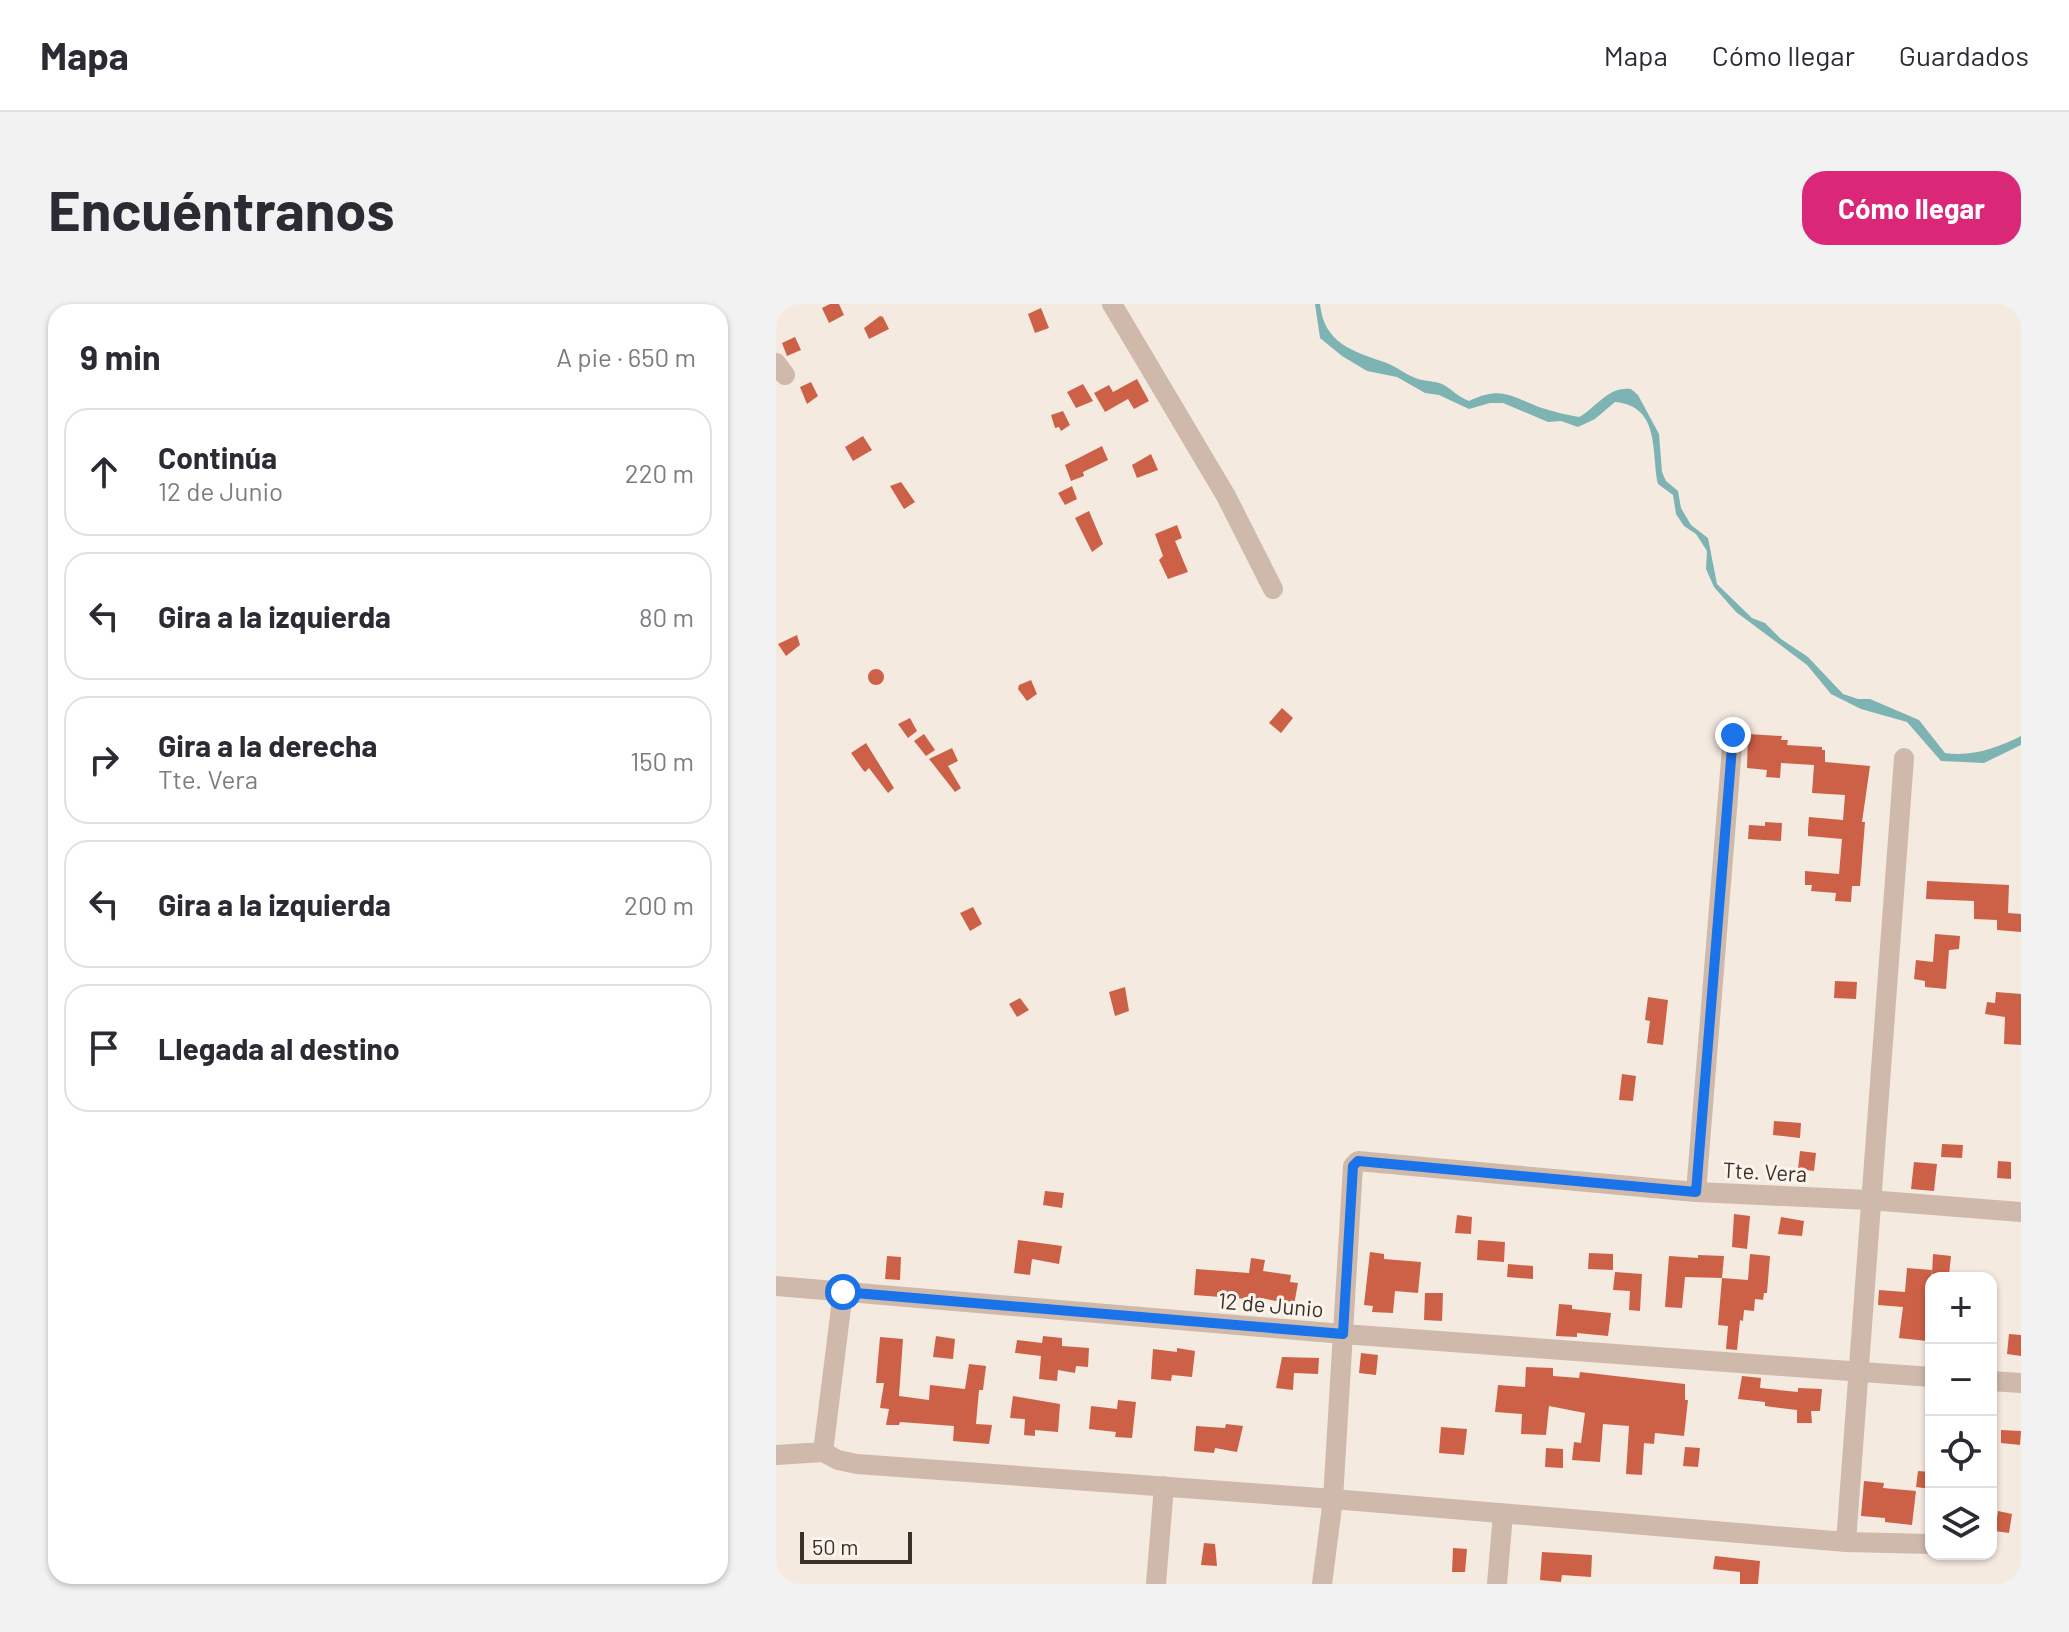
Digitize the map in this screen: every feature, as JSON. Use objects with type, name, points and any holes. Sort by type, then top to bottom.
[{"type":"street","points":[[1112,304],[1226,496],[1273,589]]},
{"type":"street","points":[[1696,1192],[1733,735]]},
{"type":"street","points":[[1846,1542],[1904,758]]},
{"type":"street","name":"Tte. Vera","points":[[1343,1334],[1353,1166],[1358,1161],[1696,1192],[1869,1200],[2021,1212]]},
{"type":"street","name":"12 de Junio","points":[[776,1286],[1343,1334],[1925,1377]]},
{"type":"street","points":[[823,1452],[843,1292]]},
{"type":"street","points":[[1322,1584],[1333,1499],[1343,1334]]},
{"type":"street","points":[[1997,1381],[2021,1383]]},
{"type":"street","points":[[776,1455],[823,1452],[838,1460],[857,1464],[1333,1499],[1846,1542],[1925,1544]]},
{"type":"street","points":[[1156,1584],[1164,1486]]},
{"type":"street","points":[[1497,1584],[1503,1514]]},
{"type":"water","points":[[1315,304],[1320,304],[1327,328],[1342,344],[1421,380],[1442,384],[1469,401],[1490,394],[1507,394],[1579,417],[1609,394],[1631,389],[1638,395],[1659,434],[1662,472],[1666,481],[1678,491],[1681,508],[1691,525],[1708,538],[1717,584],[1752,618],[1765,623],[1781,639],[1808,657],[1843,694],[1870,699],[1919,720],[1945,753],[1965,754],[1984,750],[2021,736],[2021,745],[1984,763],[1941,761],[1907,722],[1861,709],[1831,694],[1807,665],[1736,612],[1714,587],[1706,569],[1707,551],[1696,534],[1684,526],[1676,514],[1673,495],[1658,484],[1651,433],[1640,412],[1630,405],[1615,402],[1595,419],[1578,427],[1561,421],[1548,422],[1503,403],[1469,409],[1439,395],[1425,393],[1397,377],[1367,371],[1342,356],[1320,338]]},
{"type":"building","points":[[839,304],[844,315],[829,323],[822,308]]},
{"type":"building","points":[[1041,308],[1049,328],[1035,333],[1028,314]]},
{"type":"building","points":[[880,316],[889,329],[869,339],[864,328]]},
{"type":"building","points":[[795,337],[801,350],[787,356],[782,343]]},
{"type":"building","points":[[1137,379],[1149,401],[1134,409],[1128,399],[1105,412],[1094,393],[1109,385],[1113,392]]},
{"type":"building","points":[[811,382],[818,396],[807,404],[800,387]]},
{"type":"building","points":[[1083,384],[1093,401],[1076,408],[1067,392]]},
{"type":"building","points":[[1063,411],[1070,425],[1061,431],[1059,427],[1055,428],[1051,415]]},
{"type":"building","points":[[863,436],[872,450],[853,461],[845,447]]},
{"type":"building","points":[[1102,446],[1108,460],[1071,481],[1065,465]]},
{"type":"building","points":[[1151,454],[1158,470],[1137,478],[1132,465]]},
{"type":"building","points":[[901,482],[915,502],[904,509],[890,486]]},
{"type":"building","points":[[1072,486],[1077,499],[1065,505],[1058,493]]},
{"type":"building","points":[[1089,511],[1103,544],[1092,552],[1075,518]]},
{"type":"building","points":[[1177,525],[1182,538],[1175,541],[1188,572],[1168,579],[1159,560],[1163,556],[1155,534]]},
{"type":"building","points":[[797,635],[800,645],[786,656],[778,644]]},
{"type":"building","points":[[873,669],[879,669],[884,677],[882,683],[873,685],[868,680],[868,674]]},
{"type":"building","points":[[1031,680],[1037,694],[1027,701],[1018,689],[1019,685]]},
{"type":"building","points":[[1282,708],[1293,718],[1281,733],[1269,723]]},
{"type":"building","points":[[910,718],[917,731],[908,738],[898,724]]},
{"type":"building","points":[[924,734],[935,750],[926,756],[914,741]]},
{"type":"building","points":[[1748,734],[1782,736],[1781,740],[1788,740],[1787,745],[1822,747],[1825,762],[1870,766],[1862,822],[1865,822],[1860,886],[1852,886],[1851,902],[1835,901],[1836,893],[1811,891],[1812,885],[1805,885],[1805,871],[1839,874],[1842,839],[1808,836],[1808,829],[1809,817],[1843,820],[1845,795],[1812,793],[1814,765],[1781,763],[1780,778],[1766,777],[1767,770],[1747,768]]},
{"type":"building","points":[[866,743],[894,788],[888,793],[869,768],[865,772],[851,753]]},
{"type":"building","points":[[952,748],[958,761],[948,766],[961,788],[955,792],[929,759]]},
{"type":"building","points":[[1765,822],[1782,823],[1781,841],[1748,839],[1749,825],[1765,826]]},
{"type":"building","points":[[1927,881],[2009,885],[2008,913],[2021,914],[2021,932],[1997,930],[1997,920],[1974,919],[1974,901],[1926,899]]},
{"type":"building","points":[[973,907],[982,924],[970,931],[960,913]]},
{"type":"building","points":[[1935,934],[1960,936],[1959,949],[1949,950],[1946,989],[1925,987],[1925,981],[1914,979],[1916,960],[1933,962]]},
{"type":"building","points":[[1835,981],[1857,982],[1856,999],[1834,998]]},
{"type":"building","points":[[1125,987],[1129,1011],[1115,1016],[1109,992]]},
{"type":"building","points":[[1996,992],[2021,994],[2021,1045],[2004,1044],[2005,1017],[1985,1014],[1987,1002],[1995,1003]]},
{"type":"building","points":[[1648,997],[1668,1000],[1663,1045],[1647,1043],[1650,1021],[1645,1020]]},
{"type":"building","points":[[1020,998],[1029,1010],[1017,1017],[1009,1004]]},
{"type":"building","points":[[1622,1074],[1636,1076],[1633,1101],[1619,1100]]},
{"type":"building","points":[[1774,1121],[1801,1123],[1800,1138],[1773,1135]]},
{"type":"building","points":[[1942,1144],[1963,1145],[1962,1158],[1941,1157]]},
{"type":"building","points":[[1800,1151],[1816,1153],[1814,1171],[1798,1169]]},
{"type":"building","points":[[1998,1161],[2011,1162],[2011,1179],[1997,1178]]},
{"type":"building","points":[[1914,1162],[1937,1164],[1934,1191],[1911,1189]]},
{"type":"building","points":[[1045,1191],[1064,1193],[1062,1208],[1043,1205]]},
{"type":"building","points":[[1734,1214],[1750,1216],[1747,1249],[1732,1247]]},
{"type":"building","points":[[1457,1215],[1472,1217],[1471,1234],[1455,1233]]},
{"type":"building","points":[[1781,1217],[1804,1221],[1802,1236],[1778,1234]]},
{"type":"building","points":[[1018,1240],[1062,1246],[1059,1264],[1032,1259],[1030,1275],[1014,1273]]},
{"type":"building","points":[[1478,1240],[1505,1242],[1504,1262],[1477,1260]]},
{"type":"building","points":[[1370,1252],[1384,1254],[1384,1259],[1421,1262],[1418,1293],[1395,1291],[1393,1313],[1372,1312],[1373,1306],[1364,1305]]},
{"type":"building","points":[[1589,1253],[1613,1254],[1613,1270],[1588,1269]]},
{"type":"building","points":[[1750,1254],[1770,1256],[1767,1293],[1764,1293],[1763,1300],[1755,1299],[1754,1311],[1744,1310],[1737,1350],[1726,1349],[1728,1326],[1718,1325],[1722,1278],[1748,1280]]},
{"type":"building","points":[[1933,1254],[1951,1256],[1949,1272],[1932,1272]]},
{"type":"building","points":[[1698,1255],[1724,1256],[1722,1278],[1685,1277],[1682,1308],[1665,1307],[1669,1256],[1698,1258]]},
{"type":"building","points":[[887,1256],[901,1257],[900,1280],[885,1279]]},
{"type":"building","points":[[1251,1258],[1265,1260],[1263,1271],[1291,1275],[1290,1282],[1298,1283],[1294,1305],[1262,1298],[1261,1304],[1247,1302],[1248,1299],[1194,1295],[1196,1269],[1249,1273]]},
{"type":"building","points":[[1508,1264],[1533,1266],[1533,1279],[1507,1277]]},
{"type":"building","points":[[1907,1268],[1932,1270],[1925,1272],[1925,1341],[1899,1338],[1903,1307],[1878,1305],[1879,1290],[1905,1292]]},
{"type":"building","points":[[1615,1272],[1642,1274],[1640,1311],[1629,1310],[1630,1291],[1613,1290]]},
{"type":"building","points":[[1425,1293],[1443,1293],[1442,1321],[1424,1320]]},
{"type":"building","points":[[1559,1304],[1572,1305],[1572,1309],[1611,1313],[1608,1336],[1577,1333],[1577,1337],[1556,1336]]},
{"type":"building","points":[[2009,1334],[2021,1335],[2021,1356],[2007,1354]]},
{"type":"building","points":[[936,1336],[955,1339],[953,1359],[933,1357]]},
{"type":"building","points":[[1043,1336],[1062,1338],[1062,1346],[1089,1348],[1088,1367],[1076,1366],[1075,1373],[1058,1370],[1057,1381],[1039,1379],[1041,1356],[1015,1353],[1017,1340],[1042,1343]]},
{"type":"building","points":[[880,1337],[903,1339],[899,1396],[929,1400],[930,1385],[965,1389],[969,1364],[986,1366],[983,1390],[979,1390],[976,1424],[992,1425],[989,1444],[953,1441],[954,1426],[900,1422],[899,1425],[886,1425],[889,1409],[880,1408],[884,1383],[876,1383]]},
{"type":"building","points":[[1177,1348],[1195,1351],[1192,1377],[1172,1375],[1171,1381],[1151,1379],[1153,1349],[1177,1352]]},
{"type":"building","points":[[1361,1353],[1378,1355],[1376,1375],[1359,1373]]},
{"type":"building","points":[[1282,1357],[1319,1358],[1318,1374],[1294,1373],[1293,1390],[1276,1388]]},
{"type":"building","points":[[1526,1367],[1553,1368],[1553,1376],[1579,1378],[1580,1372],[1685,1384],[1685,1400],[1688,1400],[1684,1436],[1655,1433],[1654,1444],[1644,1443],[1642,1475],[1626,1474],[1629,1426],[1603,1424],[1600,1462],[1572,1460],[1574,1442],[1581,1443],[1585,1413],[1549,1406],[1546,1435],[1521,1434],[1522,1414],[1495,1412],[1498,1385],[1525,1387]]},
{"type":"building","points":[[1742,1376],[1761,1378],[1760,1388],[1798,1392],[1798,1388],[1822,1389],[1820,1411],[1811,1411],[1812,1423],[1797,1423],[1797,1410],[1738,1399]]},
{"type":"building","points":[[1013,1396],[1060,1404],[1058,1432],[1035,1430],[1035,1436],[1024,1435],[1025,1419],[1010,1418]]},
{"type":"building","points":[[1118,1400],[1136,1402],[1132,1438],[1115,1437],[1116,1432],[1089,1429],[1091,1406],[1117,1409]]},
{"type":"building","points":[[1226,1424],[1243,1426],[1237,1452],[1215,1448],[1214,1453],[1194,1451],[1196,1426],[1225,1428]]},
{"type":"building","points":[[1441,1427],[1467,1429],[1464,1455],[1439,1453]]},
{"type":"building","points":[[2001,1430],[2021,1431],[2020,1445],[2001,1443]]},
{"type":"building","points":[[1685,1447],[1700,1448],[1698,1467],[1683,1466]]},
{"type":"building","points":[[1546,1448],[1563,1449],[1563,1468],[1545,1467]]},
{"type":"building","points":[[1918,1471],[1925,1472],[1925,1488],[1916,1487]]},
{"type":"building","points":[[1864,1481],[1884,1483],[1883,1488],[1916,1491],[1912,1525],[1861,1516]]},
{"type":"building","points":[[1998,1511],[2012,1514],[2009,1533],[1997,1531]]},
{"type":"building","points":[[1204,1543],[1215,1544],[1217,1566],[1201,1565]]},
{"type":"building","points":[[1453,1548],[1467,1549],[1465,1572],[1452,1572]]},
{"type":"building","points":[[1542,1552],[1592,1555],[1591,1577],[1562,1575],[1561,1582],[1540,1580]]},
{"type":"building","points":[[1715,1556],[1760,1561],[1758,1584],[1740,1584],[1740,1572],[1713,1569]]},
{"type":"route","points":[[843,1292],[1343,1334],[1353,1166],[1358,1161],[1696,1192],[1733,735]]}]
